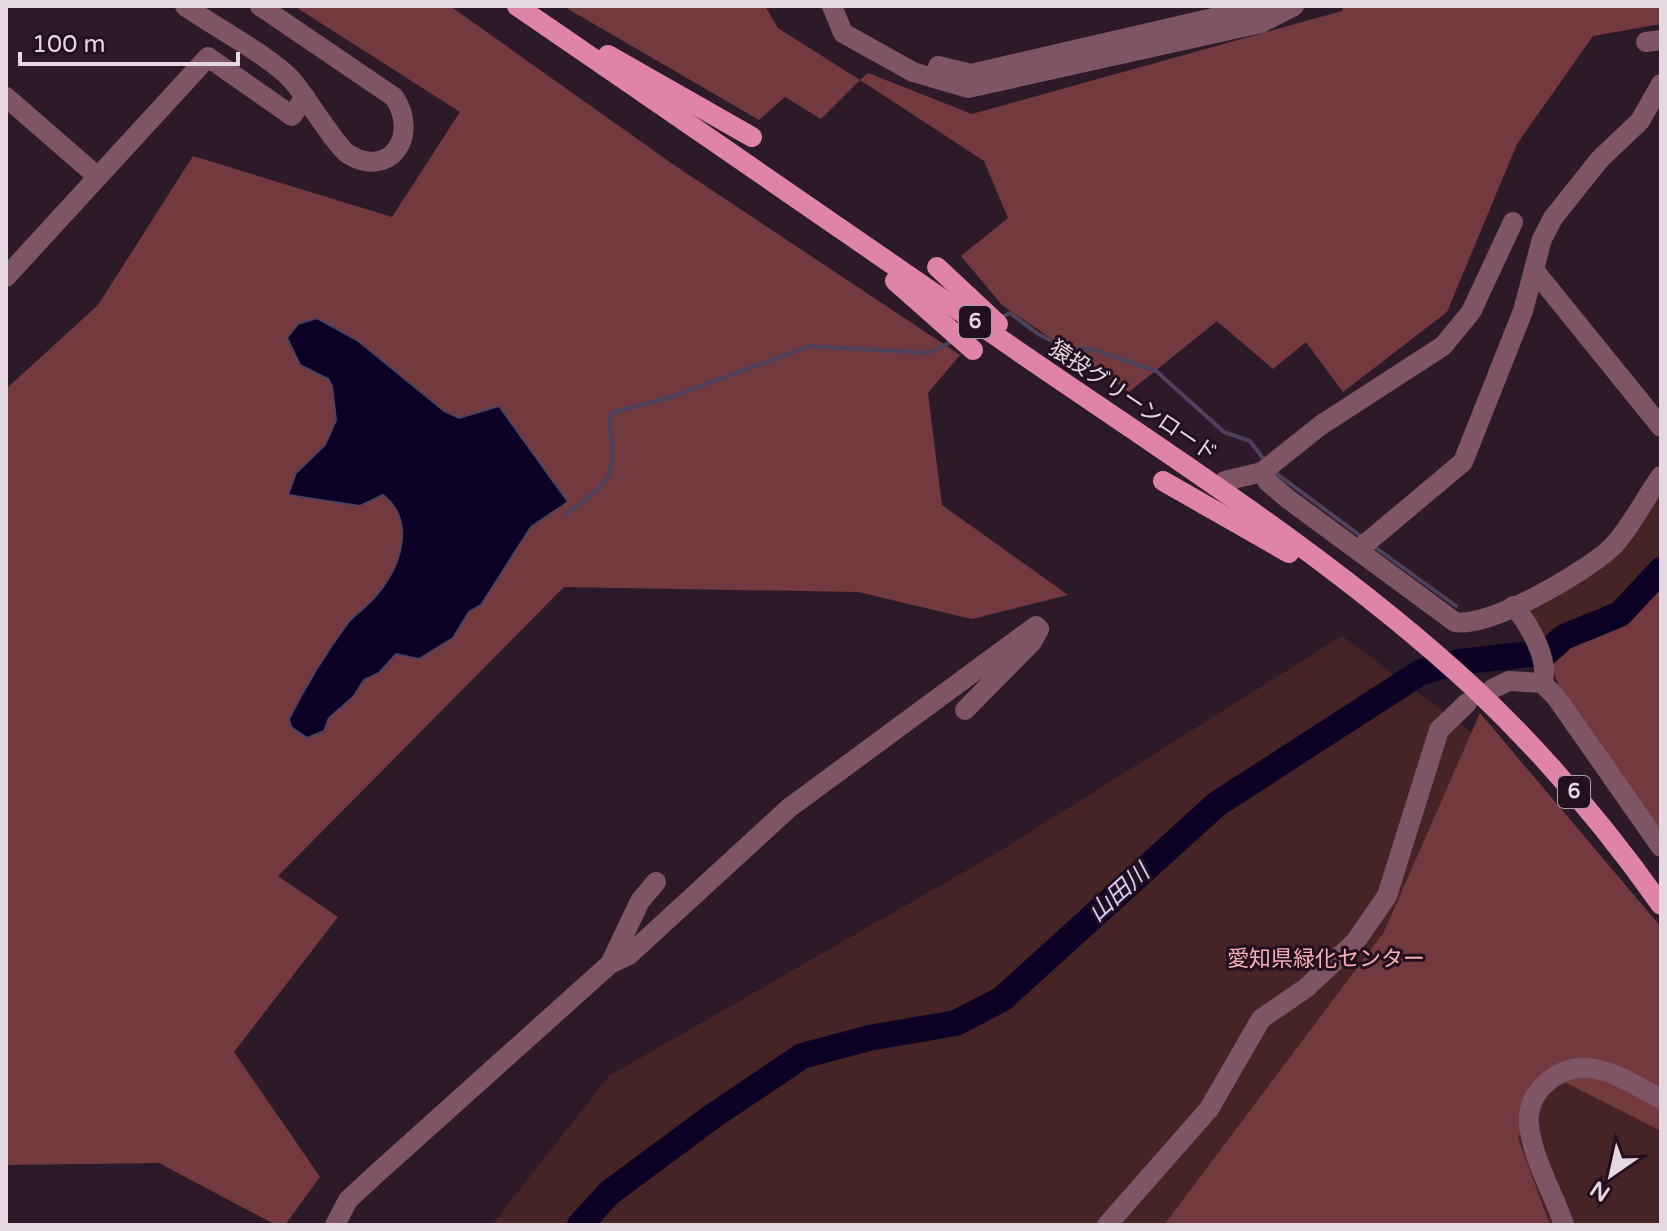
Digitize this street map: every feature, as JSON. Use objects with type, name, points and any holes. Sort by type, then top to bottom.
[{"type":"main road","name":"猿投グリーンロード","points":[[519,7],[1182,463],[1375,604],[1478,694],[1584,803],[1661,905]]},
{"type":"main road","points":[[519,7],[752,137]]},
{"type":"main road","points":[[664,106],[691,132],[876,266],[973,350]]},
{"type":"main road","points":[[937,267],[1007,332],[1182,463]]},
{"type":"main road","points":[[1163,481],[1375,604]]},
{"type":"street","points":[[185,6],[289,78],[346,153],[366,161],[386,158],[401,146],[406,128],[403,111],[394,97],[260,6]]},
{"type":"street","points":[[832,6],[843,33],[913,72],[968,88],[1261,23],[1294,6]]},
{"type":"street","points":[[846,6],[853,25],[879,42],[926,63],[971,74],[1265,6]]},
{"type":"street","points":[[6,277],[208,57],[292,116],[305,97]]},
{"type":"street","points":[[1358,550],[1463,462],[1523,311],[1542,239],[1566,198],[1640,121],[1661,84]]},
{"type":"street","points":[[6,97],[98,177]]},
{"type":"street","points":[[1225,481],[1262,472],[1321,425],[1443,346],[1471,312],[1513,222]]},
{"type":"street","points":[[1534,270],[1661,427]]},
{"type":"street","points":[[1262,472],[1288,499],[1455,622],[1479,622],[1577,572],[1612,547],[1661,476]]},
{"type":"street","points":[[1513,606],[1530,630],[1543,674],[1556,697],[1661,847]]},
{"type":"street","points":[[335,1225],[348,1200],[375,1175],[610,964],[629,955],[789,808],[1036,626],[1039,629],[1032,642],[965,710]]},
{"type":"street","points":[[1107,1225],[1209,1109],[1261,1019],[1306,988],[1355,942],[1387,896],[1439,730],[1478,694],[1509,681],[1543,674]]},
{"type":"street","points":[[610,964],[640,901],[656,882]]},
{"type":"street","points":[[1564,1225],[1532,1142],[1528,1121],[1531,1102],[1542,1087],[1561,1072],[1579,1065],[1602,1070],[1661,1099]]},
{"type":"green space","points":[[1661,487],[1661,706],[1551,666],[1526,607],[1564,586]]},
{"type":"green space","name":"愛知県緑化センター","points":[[1342,636],[1491,747],[1661,966],[1661,1225],[492,1225],[609,1076],[992,856]]},
{"type":"shaded area","points":[[294,6],[450,6],[674,165],[960,355],[928,393],[942,505],[1068,595],[972,619],[858,592],[564,587],[278,876],[338,917],[234,1052],[320,1177],[285,1225],[276,1225],[159,1163],[6,1165],[6,389],[98,305],[193,156],[392,217],[460,112]]},
{"type":"shaded area","points":[[563,6],[765,6],[778,28],[860,80],[821,119],[785,97],[759,120]]},
{"type":"shaded area","points":[[1344,6],[1661,6],[1661,24],[1593,36],[1517,144],[1447,312],[1343,392],[1306,342],[1273,369],[1217,321],[1129,392],[1002,305],[961,256],[1008,218],[984,161],[860,80],[868,73],[972,114],[1342,11]]},
{"type":"shaded area","points":[[317,318],[357,340],[444,411],[459,418],[499,406],[568,502],[531,527],[481,605],[469,612],[453,638],[419,659],[396,654],[379,673],[364,680],[353,697],[329,718],[324,731],[307,738],[291,727],[289,719],[339,635],[374,598],[391,574],[401,546],[402,533],[394,506],[383,495],[360,506],[288,495],[296,473],[325,445],[336,420],[332,386],[328,379],[300,365],[287,338],[298,324]]},
{"type":"shaded area","points":[[1661,578],[1661,833],[1559,687],[1551,666],[1566,653],[1571,643],[1615,623]]},
{"type":"shaded area","points":[[1480,713],[1661,927],[1661,1131],[1549,1074],[1518,1138],[1550,1225],[1164,1225],[1384,932]]},
{"type":"waterway","points":[[1000,318],[1010,313],[1038,334],[1066,348],[1095,350],[1156,371],[1224,432],[1250,441],[1265,461]]},
{"type":"waterway","points":[[566,514],[595,492],[609,475],[612,454],[610,417],[614,412],[668,398],[810,346],[929,353],[953,341]]},
{"type":"waterway","points":[[1273,471],[1362,537]]},
{"type":"waterway","points":[[1372,545],[1456,606]]},
{"type":"waterway","name":"山田川","points":[[580,1225],[609,1193],[713,1116],[802,1056],[869,1038],[956,1023],[1002,999],[1217,804],[1421,672],[1459,662],[1547,652],[1564,637],[1620,614],[1661,570]]}]
